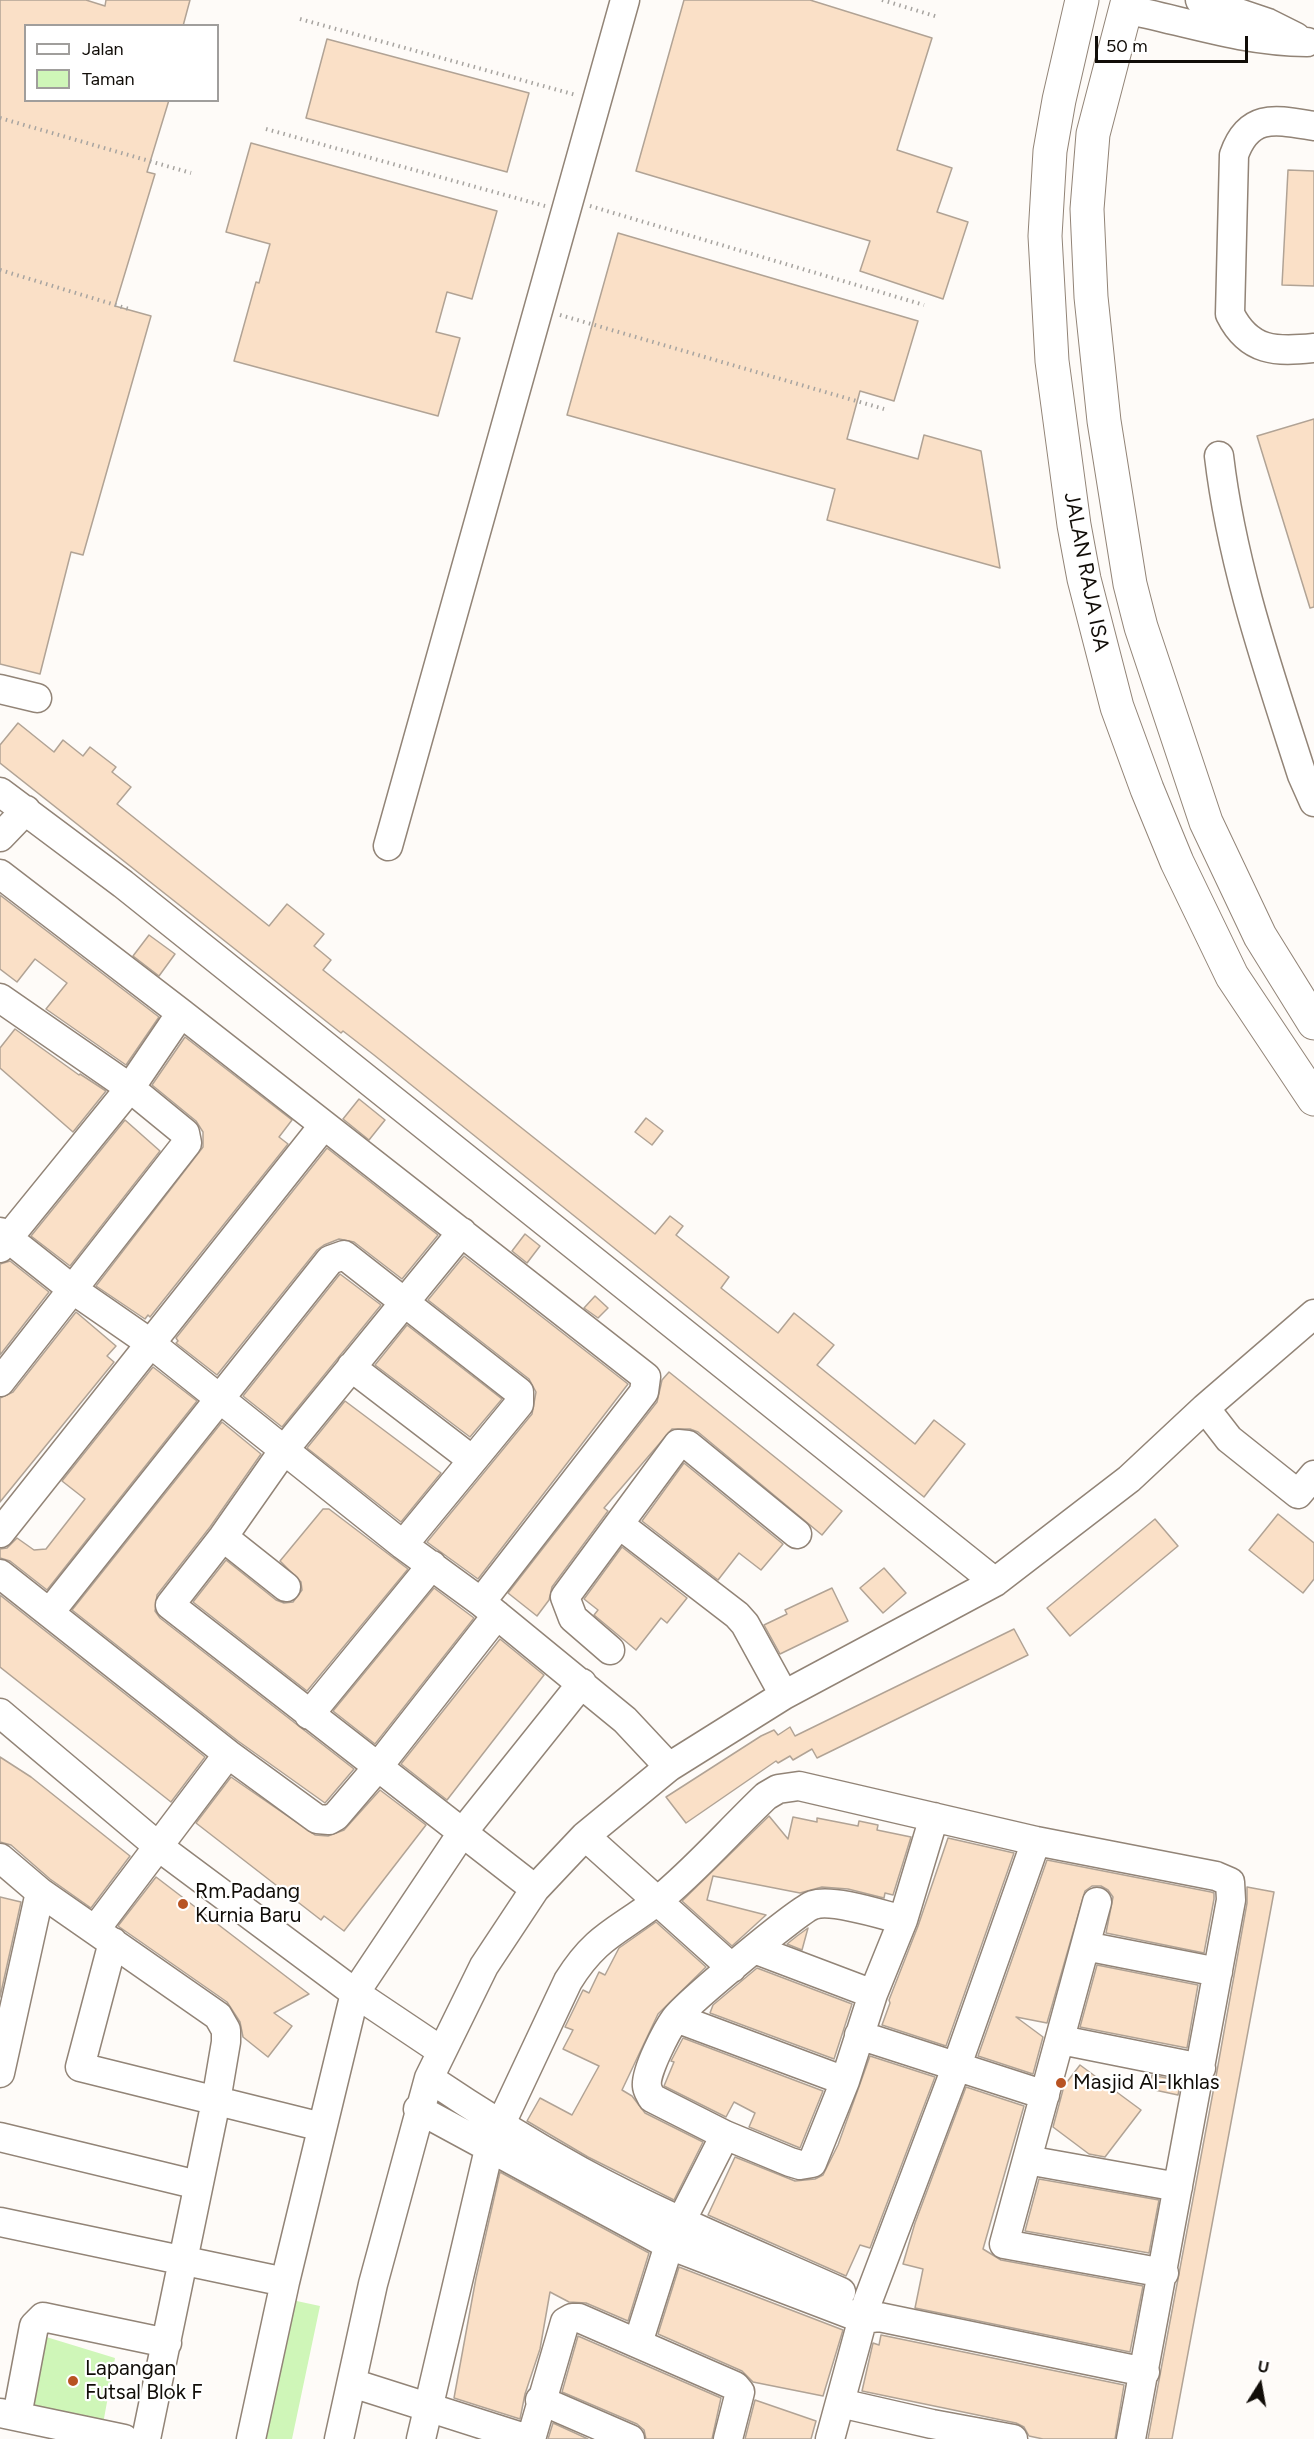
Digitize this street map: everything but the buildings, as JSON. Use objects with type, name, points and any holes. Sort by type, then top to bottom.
[{"type":"main road","points":[[1082,1],[1136,8]]},
{"type":"main road","name":"JALAN RAJA ISA","points":[[1082,1],[1059,100],[1050,151],[1045,236],[1052,361],[1074,525],[1084,579],[1117,707],[1177,862],[1232,976],[1314,1099]]},
{"type":"main road","name":"JALAN RAJA ISA","points":[[1136,8],[1093,134],[1087,208],[1091,297],[1104,421],[1130,584],[1206,822],[1260,936],[1314,1023]]},
{"type":"street","points":[[388,846],[625,0]]},
{"type":"street","points":[[1136,8],[1210,12],[1268,23],[1310,43]]},
{"type":"street","points":[[1314,126],[1279,120],[1260,123],[1246,131],[1239,140],[1234,155],[1230,314],[1239,332],[1268,349],[1285,351],[1314,348]]},
{"type":"street","points":[[1219,456],[1226,512],[1245,595],[1302,775],[1314,802]]},
{"type":"street","points":[[0,689],[38,698]]},
{"type":"street","points":[[0,792],[123,884],[995,1582]]},
{"type":"street","points":[[0,837],[26,810]]},
{"type":"street","points":[[0,874],[642,1372],[646,1383],[644,1392],[377,1768],[336,1816],[324,1820],[316,1819],[228,1754],[0,1574]]},
{"type":"street","points":[[0,998],[129,1088],[185,1133],[187,1143],[0,1382]]},
{"type":"street","points":[[182,1013],[129,1088],[3,1239],[150,1343],[403,1545],[489,1609],[625,1720],[669,1767]]},
{"type":"street","points":[[0,1533],[324,1125]]},
{"type":"street","points":[[462,1232],[284,1450],[223,1537],[170,1605],[535,1889]]},
{"type":"street","points":[[50,1612],[222,1399],[330,1260],[336,1256],[344,1256],[405,1301],[519,1392],[519,1404],[471,1459],[403,1545]]},
{"type":"street","points":[[339,2439],[373,2283],[418,2109],[429,2078],[440,2050],[484,1966],[535,1889],[585,1836],[669,1767],[784,1695],[995,1582],[1129,1479],[1205,1408],[1314,1314]]},
{"type":"street","points":[[351,1367],[471,1459]]},
{"type":"street","points":[[1205,1408],[1229,1439],[1309,1492]]},
{"type":"street","points":[[610,1650],[573,1618],[565,1597],[568,1589],[620,1525],[674,1447],[681,1444],[688,1445],[797,1534]]},
{"type":"street","points":[[620,1525],[746,1624],[784,1695]]},
{"type":"street","points":[[223,1537],[286,1587]]},
{"type":"street","points":[[309,1715],[432,1565]]},
{"type":"street","points":[[251,2439],[285,2282],[355,1993],[462,1833],[582,1683]]},
{"type":"street","points":[[0,1713],[159,1847],[355,1993],[440,2050]]},
{"type":"street","points":[[228,1754],[159,1847],[104,1936],[80,2067],[322,2127]]},
{"type":"street","points":[[421,2439],[494,2136],[568,1981],[582,1959],[602,1938],[657,1901],[766,1796],[778,1789],[799,1786],[1035,1841],[1230,1882],[1231,1900],[1164,2273],[1131,2439]]},
{"type":"street","points":[[903,1920],[834,1905],[813,1905],[754,1949],[676,2018],[648,2074],[646,2087],[652,2098],[725,2135],[790,2162],[800,2165],[812,2163],[845,2081],[873,1994],[903,1920],[934,1817]]},
{"type":"street","points":[[585,1836],[732,1968]]},
{"type":"street","points":[[830,2439],[870,2313],[1035,1841]]},
{"type":"street","points":[[0,1858],[40,1892],[223,2021],[226,2042],[216,2101],[146,2439]]},
{"type":"street","points":[[0,2073],[40,1892]]},
{"type":"street","points":[[1097,1902],[1004,2244],[1164,2273]]},
{"type":"street","points":[[1085,1946],[1218,1972]]},
{"type":"street","points":[[754,1949],[873,1994]]},
{"type":"street","points":[[676,2018],[845,2081]]},
{"type":"street","points":[[859,2035],[1045,2096]]},
{"type":"street","points":[[1061,2040],[1201,2068]]},
{"type":"street","points":[[429,2078],[494,2136]]},
{"type":"street","points":[[418,2109],[494,2136],[581,2172],[676,2234],[870,2313],[1145,2372]]},
{"type":"street","points":[[638,2343],[676,2234],[725,2135]]},
{"type":"street","points":[[0,2138],[198,2185]]},
{"type":"street","points":[[1027,2160],[1178,2187]]},
{"type":"street","points":[[0,2222],[285,2282]]},
{"type":"street","points":[[124,2439],[8,2414],[34,2326],[38,2319],[43,2317],[167,2343]]},
{"type":"street","points":[[352,2383],[529,2439],[565,2322],[572,2318],[579,2319],[735,2386],[740,2392],[740,2401],[728,2439]]},
{"type":"street","points":[[540,2400],[630,2439]]},
{"type":"street","points":[[840,2403],[929,2432],[1013,2439]]},
{"type":"path","points":[[882,0],[938,16]]},
{"type":"path","points":[[300,19],[597,100]]},
{"type":"path","points":[[0,118],[191,173]]},
{"type":"path","points":[[266,129],[568,206],[924,304]]},
{"type":"path","points":[[0,270],[132,310]]},
{"type":"path","points":[[539,309],[884,409]]},
{"type":"green space","points":[[292,2300],[320,2306],[292,2439],[263,2439]]},
{"type":"green space","name":"Lapangan Futsal Blok F","points":[[43,2336],[115,2358],[103,2424],[30,2405]]},
{"type":"place","name":"Rm.Padang Kurnia Baru","points":[[183,1904]]},
{"type":"place","name":"Masjid Al-Ikhlas","points":[[1061,2083]]},
{"type":"place","name":"Lapangan Futsal Blok F","points":[[73,2381]]}]
